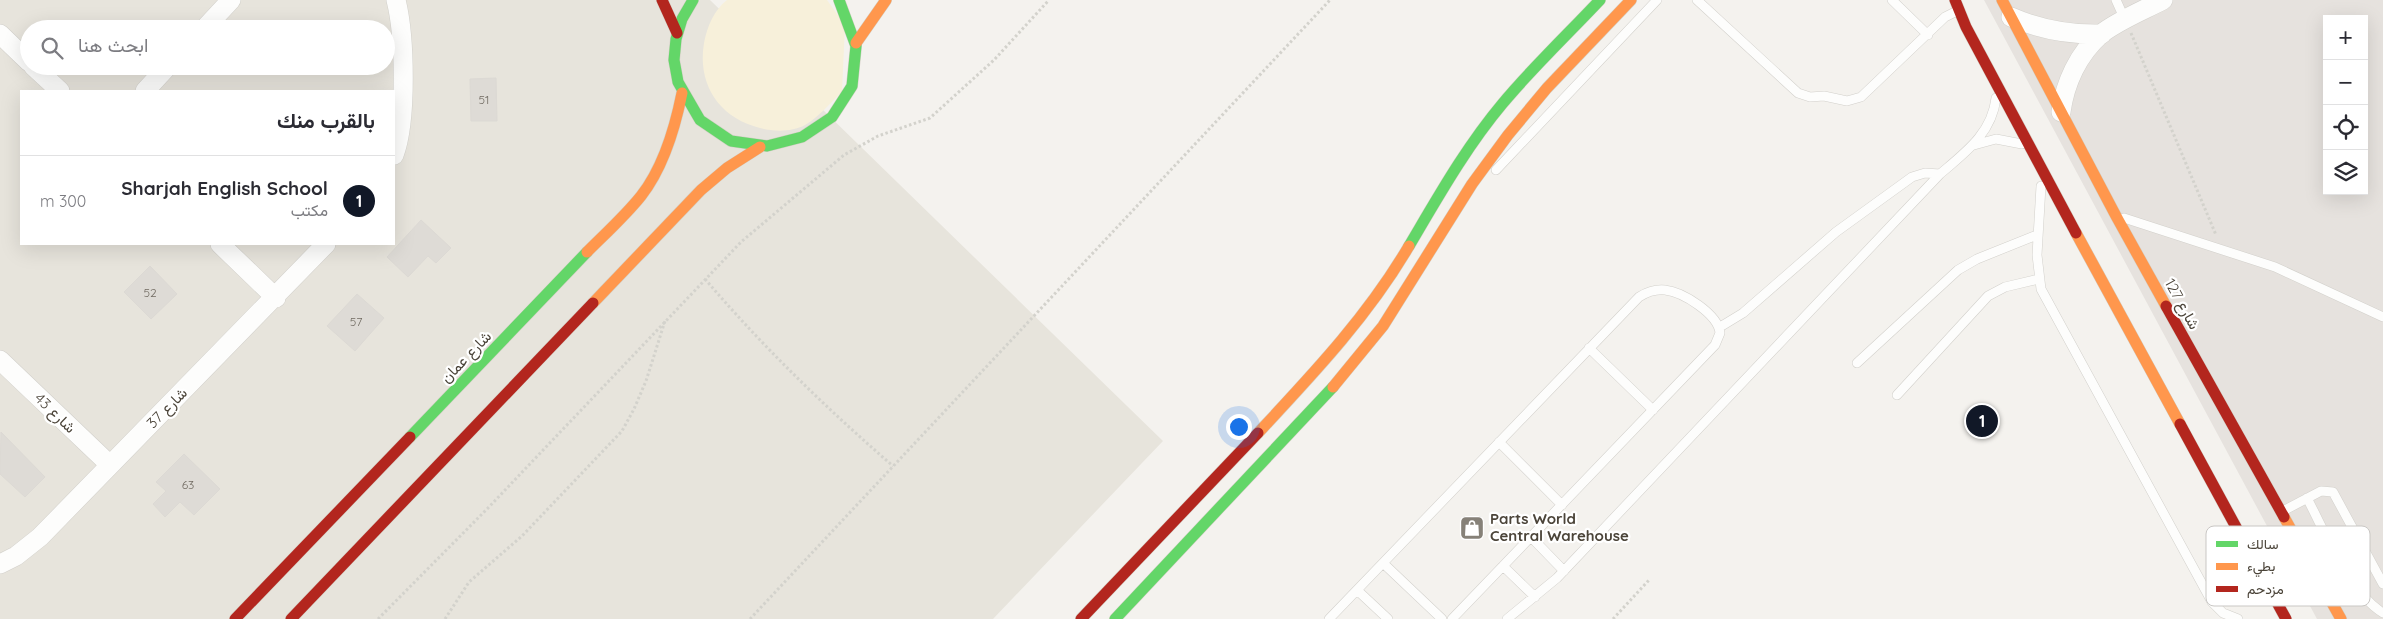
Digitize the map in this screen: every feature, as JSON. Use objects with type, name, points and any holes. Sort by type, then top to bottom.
[{"type":"street","points":[[212,20],[231,0]]},
{"type":"street","points":[[395,152],[401,131],[402,46],[396,0]]},
{"type":"street","points":[[662,0],[677,32]]},
{"type":"street","points":[[693,0],[685,11],[677,32],[674,53],[676,74],[682,93],[692,110],[706,125],[722,136],[740,144],[760,147],[783,145],[804,138],[824,126],[840,108],[850,88],[856,66],[856,43],[850,21],[839,0]]},
{"type":"street","points":[[856,43],[886,0]]},
{"type":"street","points":[[1080,619],[1325,362],[1390,276],[1447,182],[1485,126],[1504,102],[1600,0]]},
{"type":"street","points":[[1115,619],[1339,381],[1394,311],[1472,183],[1519,121],[1576,57],[1631,0]]},
{"type":"street","name":"شارع 127","points":[[2002,0],[2010,9],[2060,112],[2116,216],[2288,526]]},
{"type":"street","points":[[2060,112],[2063,97],[2074,69],[2082,56],[2102,34],[2163,0]]},
{"type":"street","points":[[1957,5],[2042,173],[2235,526]]},
{"type":"street","points":[[2010,9],[2029,24],[2065,33],[2102,34]]},
{"type":"street","points":[[0,34],[20,53]]},
{"type":"street","points":[[43,75],[59,90]]},
{"type":"street","points":[[146,90],[160,75]]},
{"type":"street","name":"شارع عمان","points":[[235,619],[641,196],[670,141],[678,118],[682,93]]},
{"type":"street","points":[[291,619],[701,190],[726,168],[760,147]]},
{"type":"street","points":[[221,245],[276,298]]},
{"type":"street","name":"شارع 37","points":[[0,564],[29,547],[276,298],[325,245]]},
{"type":"street","name":"شارع 43","points":[[0,360],[110,465]]},
{"type":"street","points":[[2279,606],[2286,619]]},
{"type":"street","name":"شارع 127","points":[[2334,606],[2341,619]]},
{"type":"lane","points":[[1459,204],[1509,156],[1657,0]]},
{"type":"lane","points":[[1697,0],[1798,93],[1810,97],[1824,96],[1847,101],[1861,97],[1928,35],[1957,5]]},
{"type":"lane","points":[[1892,0],[1928,35]]},
{"type":"lane","points":[[2116,0],[2126,21]]},
{"type":"lane","points":[[1507,619],[1564,571],[1940,174],[1974,145],[1986,130],[1993,113],[1997,85]]},
{"type":"lane","points":[[1974,145],[1996,139],[2008,140],[2029,148]]},
{"type":"lane","points":[[1720,327],[1743,313],[1836,232],[1912,178],[1925,173],[1940,174]]},
{"type":"lane","points":[[2042,173],[2037,235],[2037,270],[2041,289],[2206,591]]},
{"type":"lane","points":[[2116,216],[2222,249],[2290,273],[2383,317]]},
{"type":"lane","points":[[1857,363],[1958,270],[1987,255],[2037,235]]},
{"type":"lane","points":[[1897,395],[1988,296],[2005,287],[2039,279]]},
{"type":"lane","points":[[1329,619],[1638,297],[1655,290],[1672,292],[1680,295],[1714,317],[1720,327],[1720,333],[1715,345],[1452,619]]},
{"type":"lane","points":[[1589,348],[1653,410]]},
{"type":"lane","points":[[1498,442],[1562,505]]},
{"type":"lane","points":[[2280,512],[2325,490],[2333,492],[2351,526]]},
{"type":"lane","points":[[2307,498],[2322,526]]},
{"type":"lane","points":[[1531,537],[1564,571]]},
{"type":"lane","points":[[2370,560],[2383,584]]},
{"type":"lane","points":[[1383,563],[1442,619]]},
{"type":"lane","points":[[1503,566],[1535,597]]},
{"type":"lane","points":[[1357,590],[1388,619]]},
{"type":"lane","points":[[2370,603],[2383,613]]},
{"type":"lane","points":[[2216,606],[2223,613],[2238,619]]},
{"type":"path","points":[[378,619],[481,515],[741,242],[844,155],[878,136],[930,118],[994,60],[1048,0]]},
{"type":"path","points":[[750,619],[1330,0]]},
{"type":"path","points":[[2126,21],[2222,249]]},
{"type":"path","points":[[705,279],[762,343],[803,384],[893,466]]},
{"type":"path","points":[[445,619],[469,582],[522,536],[622,431],[646,381],[666,320]]},
{"type":"path","points":[[1614,619],[1648,580]]},
{"type":"shaded area","points":[[0,0],[710,0],[1163,441],[993,619],[0,619]]},
{"type":"shaded area","points":[[1984,0],[2383,0],[2383,619],[2317,619],[2310,606],[2370,606],[2370,526],[2267,526]]},
{"type":"sand","points":[[727,0],[827,0],[845,25],[842,92],[810,122],[789,130],[777,131],[760,128],[733,116],[722,108],[714,97],[704,72],[704,43],[712,19]]},
{"type":"building","points":[[496,78],[497,121],[471,121],[470,79]]},
{"type":"building","points":[[421,220],[451,248],[436,263],[428,256],[408,277],[387,257]]},
{"type":"building","points":[[150,266],[177,294],[151,319],[124,292]]},
{"type":"building","points":[[357,294],[384,318],[355,351],[327,326]]},
{"type":"building","points":[[1,432],[45,477],[25,497],[0,474]]},
{"type":"building","points":[[184,454],[220,489],[194,515],[180,502],[165,517],[153,504],[166,491],[156,482]]},
{"type":"traffic: fast","points":[[693,0],[682,19],[676,39],[674,60],[678,82],[700,120],[731,141],[767,146],[802,137],[832,117],[852,86],[856,46],[839,0]]},
{"type":"traffic: fast","points":[[1409,246],[1453,173],[1503,103],[1526,76],[1600,0]]},
{"type":"traffic: fast","points":[[410,437],[587,252]]},
{"type":"traffic: fast","points":[[1115,619],[1333,387]]},
{"type":"traffic: slow","points":[[856,43],[886,0]]},
{"type":"traffic: slow","points":[[1333,387],[1383,326],[1472,184],[1508,135],[1547,88],[1631,0]]},
{"type":"traffic: slow","points":[[2002,0],[2116,216],[2166,306]]},
{"type":"traffic: slow","points":[[587,252],[628,211],[649,185],[667,147],[682,93]]},
{"type":"traffic: slow","points":[[593,303],[701,190],[727,168],[760,147]]},
{"type":"traffic: slow","points":[[2076,233],[2180,424]]},
{"type":"traffic: slow","points":[[1258,433],[1339,344],[1376,296],[1409,246]]},
{"type":"traffic: slow","points":[[2284,517],[2289,526]]},
{"type":"traffic: slow","points":[[2334,606],[2341,619]]},
{"type":"traffic: jam","points":[[662,0],[677,33]]},
{"type":"traffic: jam","points":[[1955,0],[1966,27],[2076,233]]},
{"type":"traffic: jam","points":[[291,619],[593,303]]},
{"type":"traffic: jam","points":[[2166,306],[2284,517]]},
{"type":"traffic: jam","points":[[2180,424],[2235,526]]},
{"type":"traffic: jam","points":[[1081,619],[1258,433]]},
{"type":"traffic: jam","points":[[235,619],[410,437]]},
{"type":"traffic: jam","points":[[2279,606],[2286,619]]},
{"type":"place","name":"Sharjah English School","points":[[1982,421]]},
{"type":"place","name":"Parts World Central Warehouse","points":[[1472,528]]}]
